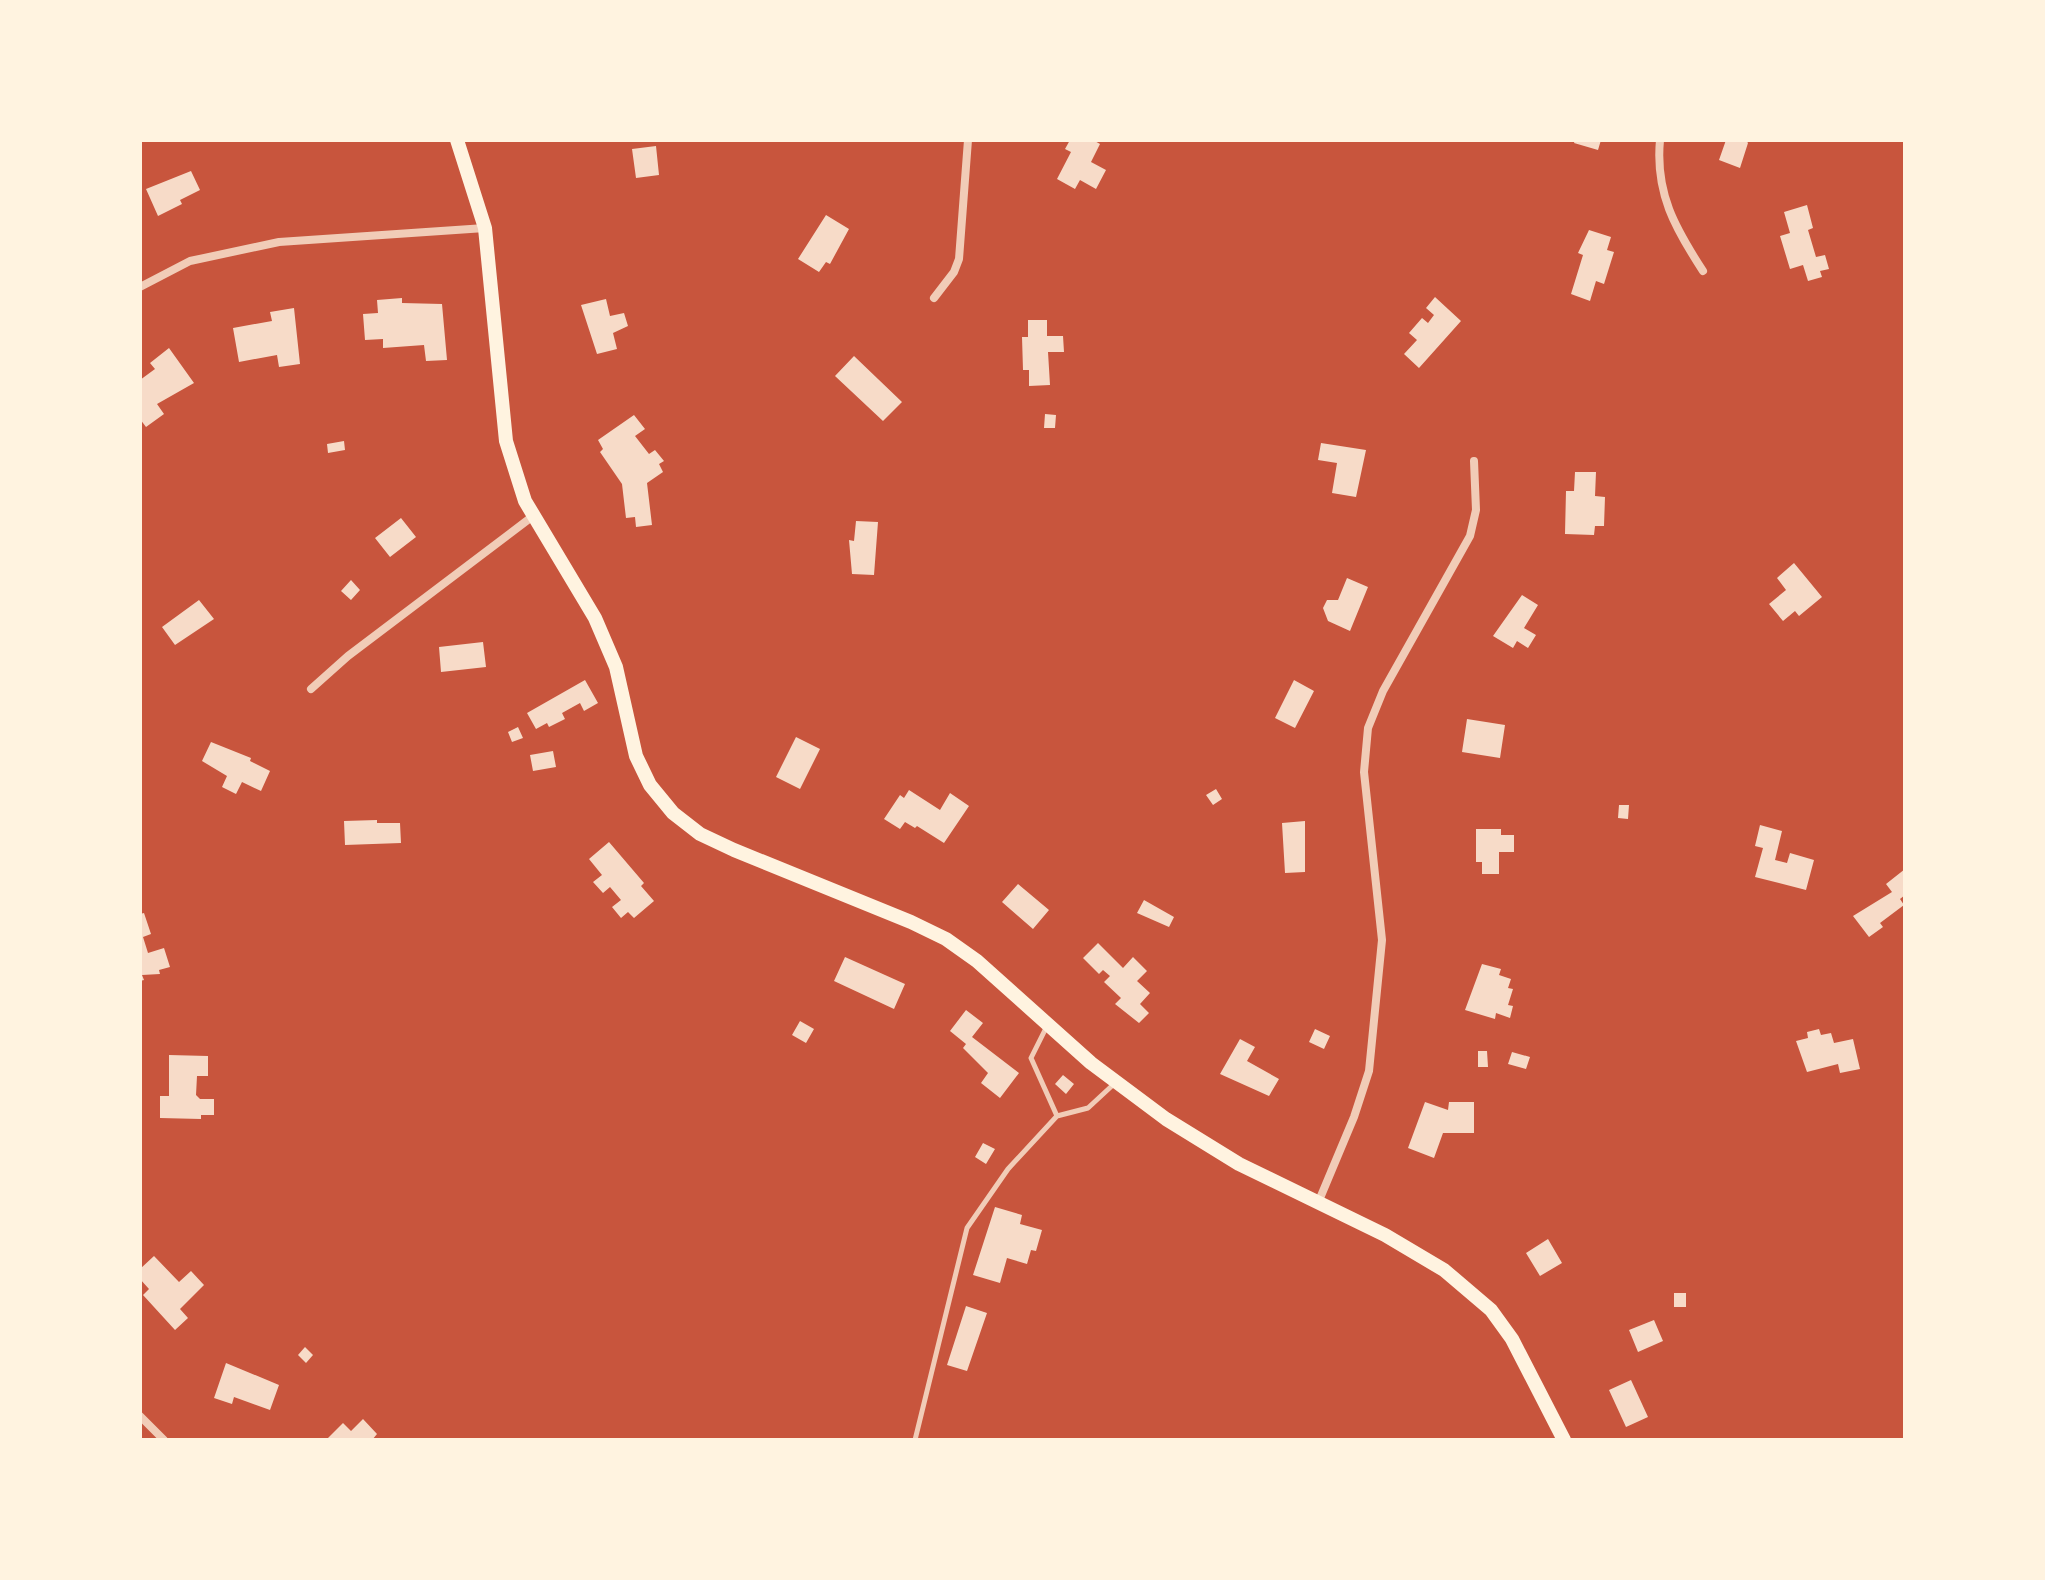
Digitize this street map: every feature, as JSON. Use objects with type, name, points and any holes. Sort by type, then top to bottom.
[{"type":"main road","points":[[457,140],[485,228],[506,441],[525,501],[595,618],[616,667],[636,756],[650,785],[673,813],[700,834],[734,850],[946,939],[977,961],[1047,1027],[1166,1119],[1239,1164],[1409,1248],[1468,1288],[1512,1339],[1564,1440]]},
{"type":"street","points":[[934,298],[954,272],[959,259],[968,140]]},
{"type":"street","points":[[1660,140],[1659,170],[1665,204],[1675,227],[1703,271]]},
{"type":"street","points":[[140,287],[190,261],[279,242],[485,228]]},
{"type":"street","points":[[1318,1203],[1354,1117],[1369,1071],[1382,940],[1364,772],[1368,728],[1383,691],[1470,536],[1476,510],[1474,461]]},
{"type":"street","points":[[311,689],[348,656],[533,516]]},
{"type":"street","points":[[140,1416],[164,1440]]},
{"type":"lane","points":[[1047,1027],[1031,1058],[1057,1116]]},
{"type":"lane","points":[[915,1440],[967,1228],[1008,1169],[1057,1116],[1088,1108],[1116,1082]]},
{"type":"building","points":[[1070,140],[1093,140],[1100,144],[1091,162],[1106,170],[1096,189],[1080,180],[1075,189],[1057,179],[1071,152],[1065,149]]},
{"type":"building","points":[[1575,140],[1601,140],[1598,150],[1574,143]]},
{"type":"building","points":[[1726,140],[1746,140],[1748,143],[1740,168],[1719,160]]},
{"type":"building","points":[[656,146],[659,175],[636,178],[632,149]]},
{"type":"building","points":[[191,171],[200,190],[180,200],[182,204],[158,216],[146,189]]},
{"type":"building","points":[[1807,205],[1813,228],[1808,230],[1816,257],[1825,255],[1829,269],[1820,271],[1822,277],[1808,281],[1803,265],[1790,269],[1780,236],[1790,233],[1784,212]]},
{"type":"building","points":[[826,215],[849,229],[830,264],[826,262],[819,272],[798,259]]},
{"type":"building","points":[[1589,230],[1611,237],[1607,250],[1614,252],[1604,284],[1596,281],[1590,301],[1571,294],[1583,255],[1578,253]]},
{"type":"building","points":[[1435,297],[1461,321],[1419,368],[1404,354],[1417,340],[1409,333],[1422,318],[1428,323],[1434,315],[1426,308]]},
{"type":"building","points":[[402,298],[402,303],[442,304],[447,360],[426,361],[424,345],[383,348],[383,339],[365,340],[363,314],[378,313],[377,300]]},
{"type":"building","points":[[606,299],[610,316],[624,313],[628,326],[613,333],[617,349],[597,354],[581,305]]},
{"type":"building","points":[[294,308],[300,364],[279,367],[277,355],[239,362],[233,328],[272,321],[270,312]]},
{"type":"building","points":[[1028,320],[1047,320],[1047,336],[1063,336],[1064,352],[1048,352],[1050,385],[1029,386],[1029,370],[1023,370],[1022,337],[1028,337]]},
{"type":"building","points":[[169,348],[194,383],[157,404],[164,414],[146,427],[140,419],[140,380],[155,369],[150,363]]},
{"type":"building","points":[[854,356],[902,402],[883,421],[835,376]]},
{"type":"building","points":[[1045,414],[1056,415],[1055,428],[1044,428]]},
{"type":"building","points":[[634,415],[645,429],[635,436],[649,454],[655,450],[664,461],[659,464],[663,472],[647,483],[652,525],[636,527],[635,517],[626,518],[622,484],[600,452],[603,449],[598,440]]},
{"type":"building","points":[[344,441],[345,450],[328,453],[327,444]]},
{"type":"building","points":[[1321,443],[1366,450],[1356,497],[1332,493],[1337,463],[1318,460]]},
{"type":"building","points":[[1575,472],[1596,472],[1595,496],[1605,497],[1604,526],[1595,526],[1594,535],[1565,534],[1566,491],[1574,491]]},
{"type":"building","points":[[401,518],[416,537],[390,557],[375,538]]},
{"type":"building","points":[[856,521],[878,522],[874,575],[852,574],[849,540],[854,541]]},
{"type":"building","points":[[1794,563],[1822,597],[1799,616],[1795,611],[1783,621],[1769,604],[1786,590],[1777,578]]},
{"type":"building","points":[[1347,578],[1368,587],[1350,631],[1328,621],[1323,608],[1327,600],[1338,600]]},
{"type":"building","points":[[351,580],[360,590],[351,600],[341,591]]},
{"type":"building","points":[[1522,595],[1538,605],[1524,628],[1536,635],[1528,648],[1517,641],[1513,648],[1493,636]]},
{"type":"building","points":[[199,600],[214,619],[175,645],[162,627]]},
{"type":"building","points":[[483,642],[486,667],[441,672],[439,647]]},
{"type":"building","points":[[585,680],[598,703],[584,711],[580,703],[562,713],[565,719],[536,729],[527,713]]},
{"type":"building","points":[[1294,680],[1314,691],[1295,728],[1275,718]]},
{"type":"building","points":[[1467,719],[1505,725],[1500,758],[1462,752]]},
{"type":"building","points":[[518,727],[523,738],[512,742],[508,732]]},
{"type":"building","points":[[796,737],[820,749],[800,789],[776,777]]},
{"type":"building","points":[[211,742],[251,758],[250,761],[270,771],[261,791],[242,782],[236,794],[222,787],[227,776],[202,761]]},
{"type":"building","points":[[553,751],[556,767],[533,771],[530,755]]},
{"type":"building","points":[[1216,789],[1222,799],[1213,805],[1206,795]]},
{"type":"building","points":[[909,790],[940,810],[950,793],[969,806],[944,843],[917,826],[915,828],[905,822],[900,829],[884,819],[900,795],[904,798]]},
{"type":"building","points":[[1619,805],[1629,805],[1628,819],[1618,818]]},
{"type":"building","points":[[377,820],[377,823],[400,823],[401,843],[345,845],[344,821]]},
{"type":"building","points":[[1305,821],[1305,872],[1285,873],[1282,823]]},
{"type":"building","points":[[1760,825],[1782,831],[1775,860],[1787,863],[1790,853],[1814,860],[1806,890],[1755,877],[1763,848],[1755,846]]},
{"type":"building","points":[[1476,829],[1501,829],[1501,835],[1514,835],[1514,852],[1499,852],[1499,874],[1482,874],[1482,862],[1476,862]]},
{"type":"building","points":[[609,842],[644,883],[641,886],[654,901],[634,918],[628,912],[621,918],[612,907],[621,900],[610,887],[603,893],[593,882],[602,875],[589,859]]},
{"type":"building","points":[[1905,869],[1905,895],[1900,899],[1904,905],[1880,923],[1883,927],[1869,937],[1853,916],[1892,892],[1886,884]]},
{"type":"building","points":[[1018,884],[1049,910],[1033,929],[1002,902]]},
{"type":"building","points":[[1144,900],[1174,917],[1169,927],[1137,913]]},
{"type":"building","points":[[144,913],[151,934],[143,937],[148,953],[164,948],[170,967],[159,970],[160,974],[142,975],[144,980],[140,981],[140,914]]},
{"type":"building","points":[[1098,943],[1123,968],[1133,957],[1147,971],[1137,981],[1150,993],[1140,1004],[1149,1013],[1139,1023],[1115,1004],[1121,998],[1104,982],[1110,976],[1103,970],[1099,974],[1083,958]]},
{"type":"building","points":[[845,957],[905,984],[894,1009],[834,981]]},
{"type":"building","points":[[1482,964],[1501,969],[1499,975],[1511,979],[1508,988],[1513,989],[1508,1005],[1513,1006],[1510,1018],[1496,1013],[1495,1019],[1465,1010]]},
{"type":"building","points":[[966,1010],[983,1023],[972,1037],[1019,1073],[1000,1098],[981,1083],[988,1073],[963,1048],[966,1044],[950,1031]]},
{"type":"building","points":[[800,1021],[814,1029],[806,1043],[792,1035]]},
{"type":"building","points":[[1315,1029],[1330,1036],[1324,1049],[1309,1042]]},
{"type":"building","points":[[1819,1029],[1821,1035],[1831,1033],[1834,1043],[1853,1039],[1860,1069],[1840,1073],[1838,1064],[1807,1072],[1796,1041],[1808,1038],[1807,1032]]},
{"type":"building","points":[[1240,1039],[1255,1047],[1247,1061],[1279,1079],[1269,1096],[1220,1074]]},
{"type":"building","points":[[1478,1051],[1487,1051],[1488,1067],[1478,1067]]},
{"type":"building","points":[[1512,1052],[1530,1057],[1526,1069],[1508,1064]]},
{"type":"building","points":[[169,1055],[208,1056],[208,1076],[197,1076],[196,1095],[200,1099],[214,1099],[214,1115],[201,1115],[201,1119],[160,1118],[160,1096],[169,1096]]},
{"type":"building","points":[[1063,1075],[1074,1084],[1066,1094],[1055,1084]]},
{"type":"building","points":[[1425,1102],[1448,1110],[1449,1102],[1474,1102],[1474,1133],[1443,1133],[1434,1158],[1408,1148]]},
{"type":"building","points":[[983,1143],[995,1149],[986,1164],[975,1157]]},
{"type":"building","points":[[995,1207],[1022,1215],[1020,1224],[1042,1230],[1036,1251],[1031,1250],[1027,1264],[1007,1258],[1000,1283],[973,1275]]},
{"type":"building","points":[[1548,1239],[1562,1263],[1540,1276],[1526,1253]]},
{"type":"building","points":[[154,1256],[179,1282],[191,1271],[204,1285],[180,1309],[188,1318],[175,1330],[143,1295],[149,1289],[140,1279],[140,1269]]},
{"type":"building","points":[[1674,1293],[1686,1293],[1686,1307],[1674,1307]]},
{"type":"building","points":[[966,1306],[987,1313],[967,1371],[947,1365]]},
{"type":"building","points":[[1654,1320],[1663,1341],[1638,1352],[1629,1330]]},
{"type":"building","points":[[305,1347],[313,1355],[306,1363],[298,1355]]},
{"type":"building","points":[[226,1363],[279,1385],[270,1410],[234,1397],[232,1404],[214,1398]]},
{"type":"building","points":[[1631,1380],[1648,1417],[1626,1427],[1609,1390]]},
{"type":"building","points":[[363,1419],[377,1434],[372,1440],[326,1440],[343,1423],[351,1431]]}]
